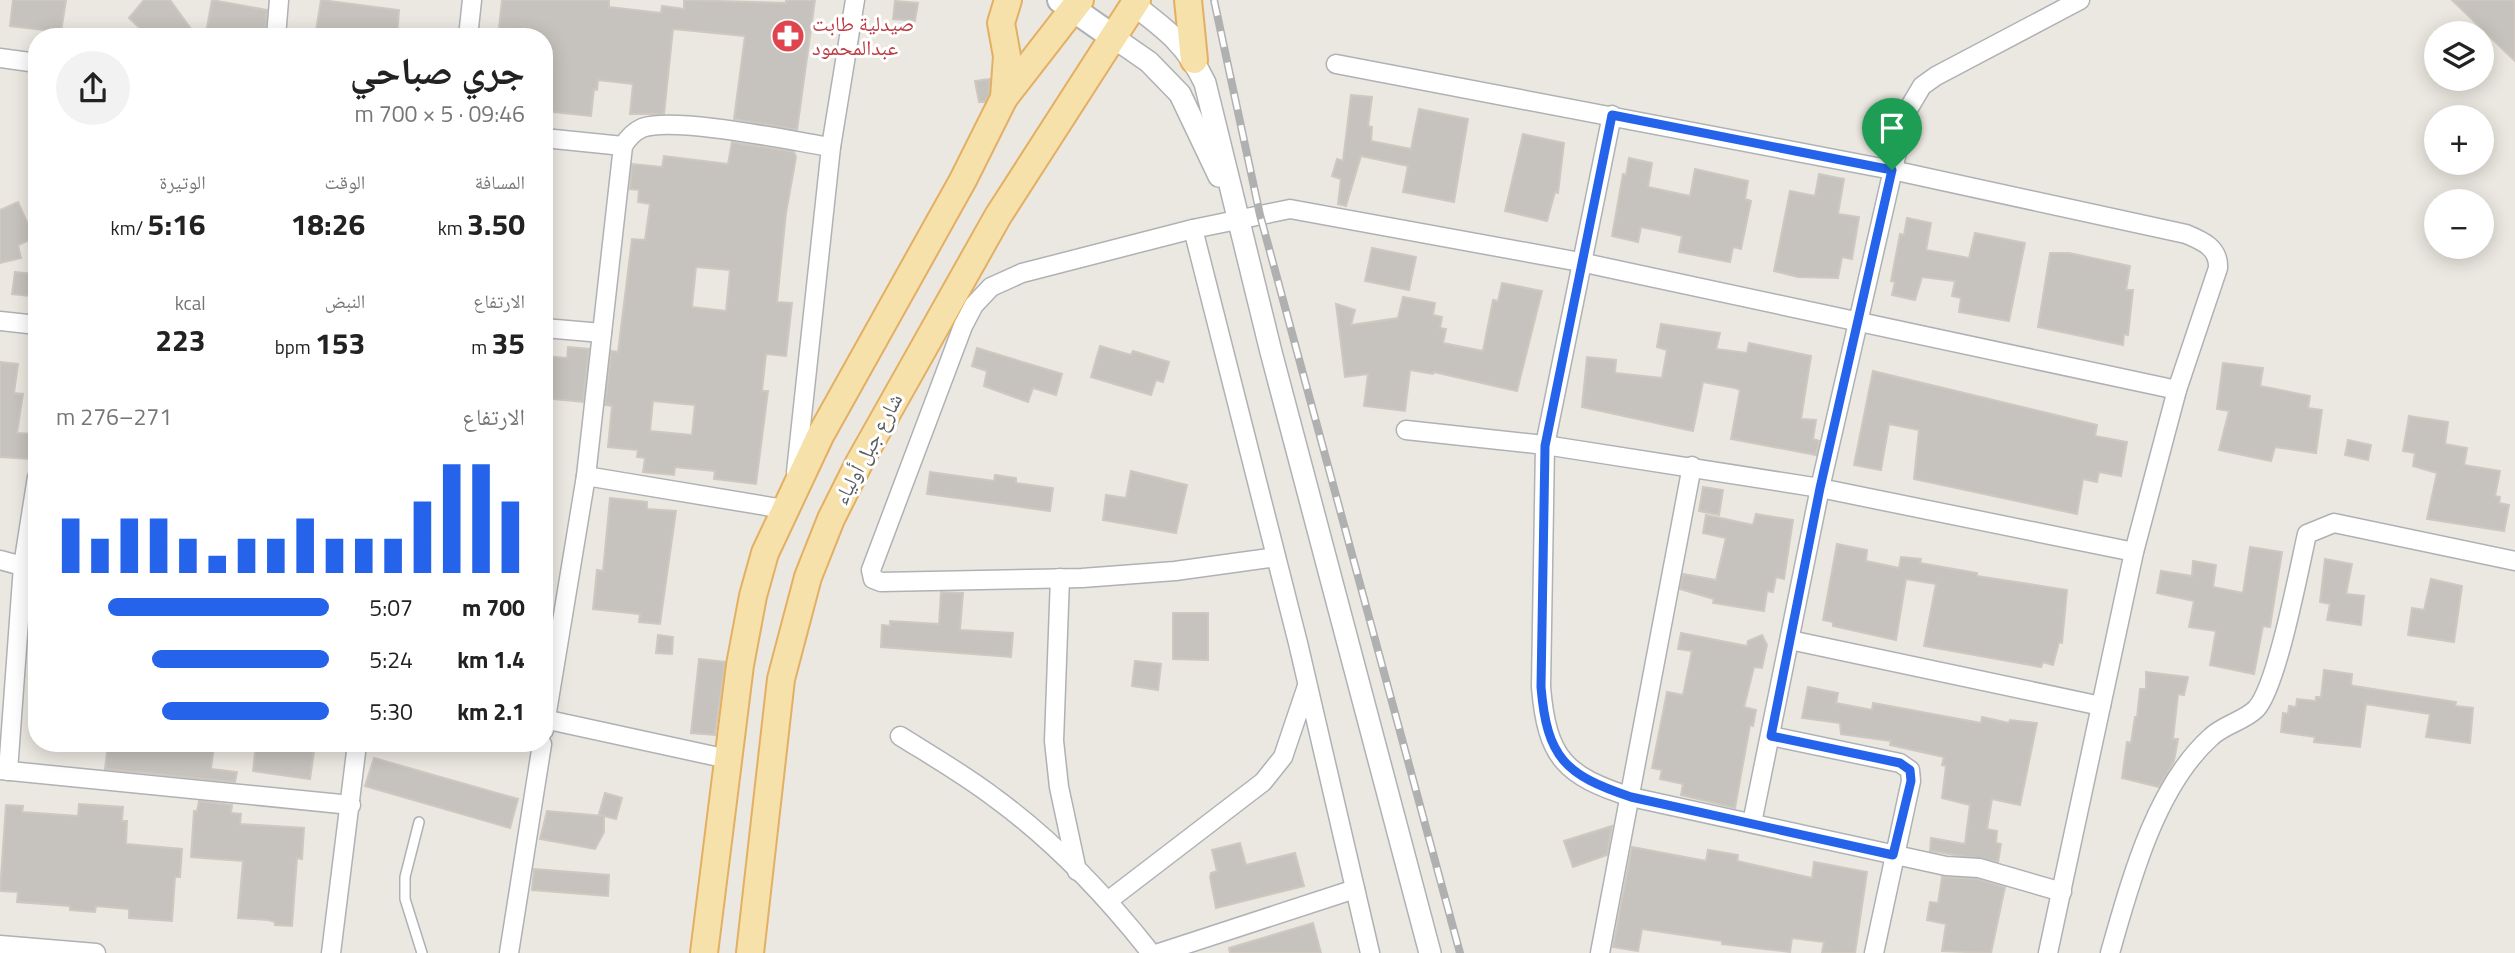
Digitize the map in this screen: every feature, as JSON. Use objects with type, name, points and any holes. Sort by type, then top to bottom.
[{"type":"main road","points":[[1004,98],[1007,56],[1001,23],[1007,0]]},
{"type":"main road","points":[[1188,0],[1194,60]]},
{"type":"main road","name":"شارع جبل أولياء","points":[[750,953],[781,679],[808,577],[831,519],[927,340],[1032,160],[1133,2]]},
{"type":"main road","points":[[704,953],[728,759],[753,596],[765,554],[820,436],[964,180],[1004,98],[1070,3],[1113,37]]},
{"type":"street","points":[[277,28],[279,0]]},
{"type":"street","points":[[469,28],[472,0]]},
{"type":"street","points":[[586,476],[789,503],[831,147],[855,0]]},
{"type":"street","points":[[1752,823],[1820,488],[1906,113],[1922,86],[2080,0]]},
{"type":"street","points":[[1133,2],[1175,36],[1194,60],[1213,111],[1237,213],[1430,953]]},
{"type":"street","points":[[1113,37],[1149,62],[1180,94],[1237,213]]},
{"type":"street","points":[[0,58],[28,62]]},
{"type":"street","points":[[1336,64],[1892,170],[2186,234],[2213,250],[2219,259],[2218,268],[2177,390],[2134,552],[2048,953]]},
{"type":"street","points":[[1612,115],[1580,262],[1545,446],[1541,687],[1544,722],[1556,750],[1570,769],[1592,784],[1631,797],[1946,866],[1979,868],[2062,892]]},
{"type":"street","points":[[553,675],[586,476],[622,146],[630,135],[644,127],[695,126],[831,147]]},
{"type":"street","points":[[553,139],[622,146]]},
{"type":"street","points":[[1276,557],[1175,571],[1060,578],[881,582],[873,579],[871,570],[963,326],[974,305],[991,287],[1022,273],[1193,229],[1237,213],[1290,209],[1312,211],[1580,262],[2177,390]]},
{"type":"street","points":[[1193,229],[1308,684],[1370,953]]},
{"type":"street","points":[[0,321],[28,324]]},
{"type":"street","points":[[553,329],[602,333]]},
{"type":"street","points":[[1406,430],[1692,466],[1820,488],[2134,552]]},
{"type":"street","points":[[1600,953],[1692,466]]},
{"type":"street","points":[[2110,953],[2147,840],[2181,770],[2211,736],[2257,708],[2273,674],[2307,534],[2334,523],[2515,561]]},
{"type":"street","points":[[0,560],[28,567]]},
{"type":"street","points":[[1060,578],[1054,741],[1059,787],[1077,871]]},
{"type":"street","points":[[28,584],[4,770],[351,805]]},
{"type":"street","points":[[1790,640],[2101,706]]},
{"type":"street","points":[[1108,900],[1263,782],[1283,757],[1308,684]]},
{"type":"street","points":[[553,725],[728,759]]},
{"type":"street","points":[[901,736],[995,797],[1108,900],[1151,953]]},
{"type":"street","points":[[1771,736],[1900,763],[1910,770],[1911,781],[1874,953]]},
{"type":"street","points":[[331,953],[356,752]]},
{"type":"street","points":[[509,953],[541,752]]},
{"type":"street","points":[[1159,953],[1355,889]]},
{"type":"street","points":[[0,945],[96,953]]},
{"type":"lane","points":[[419,822],[405,877],[405,899],[422,953]]},
{"type":"building","points":[[13,0],[66,0],[62,28],[10,26]]},
{"type":"building","points":[[144,0],[170,0],[190,28],[140,28],[129,18]]},
{"type":"building","points":[[212,0],[267,10],[266,28],[207,28]]},
{"type":"building","points":[[321,0],[399,10],[398,28],[316,28]]},
{"type":"building","points":[[502,0],[609,0],[609,7],[661,13],[662,6],[684,9],[684,0],[786,3],[786,0],[815,0],[797,130],[734,119],[745,36],[673,29],[664,114],[630,114],[633,84],[598,80],[597,90],[594,89],[591,116],[553,112],[553,28],[499,28]]},
{"type":"building","points":[[2452,0],[2515,0],[2515,61],[2494,41],[2494,21],[2474,21]]},
{"type":"building","points":[[895,1],[918,3],[915,21],[893,19]]},
{"type":"building","points":[[990,79],[989,94],[985,102],[979,102],[975,81]]},
{"type":"building","points":[[1351,95],[1372,97],[1368,126],[1372,127],[1371,141],[1411,149],[1419,109],[1468,119],[1454,202],[1403,192],[1408,166],[1361,156],[1346,206],[1338,204],[1341,179],[1332,176],[1337,159],[1343,161]]},
{"type":"building","points":[[1523,134],[1564,143],[1558,193],[1555,192],[1547,221],[1505,211]]},
{"type":"building","points":[[732,142],[794,152],[796,157],[786,213],[777,302],[792,303],[786,356],[766,354],[762,391],[768,391],[756,484],[714,479],[715,471],[675,467],[674,475],[643,472],[645,458],[637,457],[638,450],[608,447],[612,406],[605,405],[611,351],[618,352],[632,239],[645,240],[650,204],[638,202],[639,190],[630,189],[632,164],[662,167],[664,156],[728,164]],"holes":[[[696,267],[730,270],[726,311],[692,307]],[[653,401],[695,405],[692,435],[650,431]]]},
{"type":"building","points":[[1629,158],[1652,163],[1648,187],[1690,196],[1695,169],[1748,181],[1745,199],[1751,201],[1741,249],[1733,247],[1730,262],[1679,252],[1682,236],[1670,233],[1641,227],[1638,242],[1612,236],[1623,174],[1626,175]]},
{"type":"building","points":[[1819,174],[1844,179],[1838,214],[1859,217],[1852,259],[1842,257],[1838,278],[1798,277],[1774,271],[1790,191],[1815,196]]},
{"type":"building","points":[[18,202],[28,224],[28,241],[18,245],[21,258],[0,263],[0,210]]},
{"type":"building","points":[[1907,218],[1931,223],[1926,250],[1969,258],[1975,233],[2025,243],[2009,321],[1959,312],[1961,298],[1952,296],[1955,281],[1922,277],[1915,300],[1892,295],[1895,282],[1891,281],[1900,234],[1904,235]]},
{"type":"building","points":[[1372,248],[1416,257],[1409,290],[1365,281]]},
{"type":"building","points":[[2050,253],[2069,253],[2130,266],[2126,290],[2133,290],[2128,335],[2124,334],[2123,345],[2038,327]]},
{"type":"building","points":[[15,272],[28,273],[28,296],[12,294]]},
{"type":"building","points":[[1502,283],[1542,291],[1517,391],[1434,372],[1410,370],[1405,411],[1364,406],[1368,374],[1345,377],[1336,304],[1355,310],[1351,325],[1398,318],[1403,297],[1435,303],[1433,315],[1442,317],[1440,328],[1446,329],[1443,343],[1483,351],[1493,300],[1498,301]]},
{"type":"building","points":[[1661,324],[1720,333],[1716,349],[1747,353],[1749,343],[1811,356],[1801,419],[1816,420],[1813,439],[1819,441],[1816,455],[1731,439],[1740,390],[1735,388],[1703,382],[1693,431],[1582,407],[1587,357],[1616,360],[1615,373],[1662,378],[1667,350],[1657,347]]},
{"type":"building","points":[[1100,346],[1131,355],[1133,351],[1169,362],[1163,382],[1156,380],[1151,395],[1091,377]]},
{"type":"building","points":[[568,347],[589,349],[583,402],[553,399],[553,357],[567,358]]},
{"type":"building","points":[[977,348],[1062,374],[1056,395],[1033,388],[1028,402],[984,386],[987,371],[972,366]]},
{"type":"building","points":[[0,362],[18,364],[14,393],[23,394],[17,433],[28,434],[28,459],[0,457]]},
{"type":"building","points":[[2223,363],[2263,368],[2260,386],[2310,396],[2308,408],[2322,410],[2316,453],[2275,447],[2271,461],[2219,450],[2229,411],[2217,409]]},
{"type":"building","points":[[1873,371],[2097,425],[2095,436],[2127,442],[2121,476],[2099,472],[2097,482],[2083,479],[2077,514],[1914,479],[1919,430],[1889,424],[1881,470],[1854,465]]},
{"type":"building","points":[[2409,416],[2448,422],[2445,444],[2467,448],[2464,465],[2500,471],[2495,496],[2500,497],[2499,503],[2509,505],[2504,531],[2427,519],[2437,473],[2413,466],[2415,453],[2403,451]]},
{"type":"building","points":[[2348,440],[2371,445],[2368,460],[2345,455]]},
{"type":"building","points":[[1131,471],[1187,485],[1176,533],[1103,520],[1106,495],[1126,498]]},
{"type":"building","points":[[930,472],[994,481],[995,475],[1016,478],[1016,483],[1053,488],[1050,511],[927,494]]},
{"type":"building","points":[[1703,487],[1723,490],[1719,515],[1699,511]]},
{"type":"building","points":[[610,498],[647,502],[647,509],[676,511],[660,624],[639,622],[640,614],[593,609],[597,570],[603,571]]},
{"type":"building","points":[[1756,514],[1793,520],[1784,579],[1776,577],[1773,592],[1767,591],[1764,611],[1713,603],[1714,599],[1680,589],[1683,574],[1716,580],[1726,538],[1703,533],[1706,515],[1753,525]]},
{"type":"building","points":[[1837,544],[1867,550],[1866,561],[1899,568],[1901,557],[1921,559],[1920,563],[1977,573],[1977,576],[2067,590],[2062,643],[2059,642],[2053,665],[2043,662],[2041,667],[1924,646],[1936,584],[1906,579],[1896,640],[1833,626],[1833,622],[1823,620]]},
{"type":"building","points":[[2250,547],[2282,552],[2270,627],[2263,626],[2254,674],[2210,665],[2216,631],[2189,627],[2194,601],[2157,593],[2161,571],[2192,576],[2193,561],[2216,565],[2213,587],[2243,593]]},
{"type":"building","points":[[2325,559],[2352,564],[2346,594],[2364,596],[2361,625],[2327,620],[2330,604],[2320,602]]},
{"type":"building","points":[[2431,579],[2462,586],[2454,642],[2408,635],[2412,608],[2424,610]]},
{"type":"building","points":[[941,592],[963,593],[960,630],[1013,633],[1011,657],[881,647],[882,625],[890,626],[890,621],[939,624]]},
{"type":"building","points":[[1173,613],[1208,613],[1208,660],[1173,659]]},
{"type":"building","points":[[1681,633],[1747,646],[1748,641],[1762,635],[1767,645],[1762,668],[1754,667],[1744,707],[1756,710],[1753,726],[1750,725],[1735,808],[1681,795],[1683,784],[1660,779],[1662,770],[1652,768],[1667,692],[1683,695],[1692,651],[1678,649]]},
{"type":"building","points":[[658,635],[673,637],[672,654],[656,653]]},
{"type":"building","points":[[699,659],[725,662],[715,735],[691,733]]},
{"type":"building","points":[[1135,661],[1161,664],[1158,690],[1132,686]]},
{"type":"building","points":[[2324,670],[2352,674],[2351,685],[2354,686],[2456,702],[2455,706],[2473,708],[2470,743],[2426,737],[2430,714],[2366,704],[2360,747],[2314,742],[2315,737],[2281,732],[2283,713],[2288,714],[2289,706],[2296,707],[2297,699],[2316,701],[2316,697],[2321,697]]},
{"type":"building","points":[[2146,672],[2188,677],[2184,695],[2178,694],[2173,739],[2178,739],[2174,761],[2159,787],[2122,778],[2127,742],[2131,743],[2137,717],[2140,689],[2146,689]]},
{"type":"building","points":[[1808,687],[1838,693],[1836,703],[1872,710],[1873,703],[1981,723],[1982,717],[2009,723],[2010,720],[2037,723],[2020,805],[1992,799],[1987,829],[1997,831],[1996,843],[2001,844],[1998,862],[1930,851],[1931,838],[1965,844],[1970,805],[1942,798],[1946,766],[1942,765],[1944,757],[1890,745],[1891,741],[1841,734],[1840,723],[1802,718]]},
{"type":"building","points":[[107,752],[213,752],[211,769],[237,772],[235,782],[105,769]]},
{"type":"building","points":[[255,752],[314,752],[310,779],[253,771]]},
{"type":"building","points":[[374,758],[518,799],[510,828],[365,786]]},
{"type":"building","points":[[605,793],[622,798],[616,819],[599,814]]},
{"type":"building","points":[[199,801],[232,805],[231,813],[241,814],[240,824],[304,828],[302,859],[297,858],[292,926],[275,925],[275,922],[268,920],[238,918],[243,861],[191,857],[194,811],[197,811]]},
{"type":"building","points":[[79,804],[123,807],[122,821],[127,821],[126,844],[182,849],[180,877],[175,877],[172,921],[129,918],[129,909],[96,906],[95,912],[70,910],[70,906],[17,902],[18,892],[0,891],[6,805],[23,806],[22,812],[78,816]]},
{"type":"building","points":[[547,811],[604,816],[604,832],[595,849],[540,839]]},
{"type":"building","points":[[1612,826],[1607,855],[1573,867],[1564,841]]},
{"type":"building","points":[[1240,843],[1246,865],[1295,853],[1304,886],[1216,908],[1210,877],[1211,873],[1217,871],[1212,850]]},
{"type":"building","points":[[1632,847],[1706,861],[1708,850],[1738,855],[1737,861],[1812,878],[1814,862],[1867,872],[1855,953],[1822,953],[1824,942],[1792,938],[1790,952],[1722,944],[1722,941],[1642,929],[1638,951],[1613,947]]},
{"type":"building","points":[[534,869],[609,875],[608,896],[532,890]]},
{"type":"building","points":[[1942,877],[1977,879],[2005,887],[1991,953],[1942,951],[1946,924],[1927,920],[1930,902],[1938,903]]},
{"type":"building","points":[[1313,923],[1321,953],[1230,953],[1229,948]]},
{"type":"railway","points":[[1214,0],[1260,215],[1460,953]]},
{"type":"place","name":"صيدلية طابت عبدالمحمود","points":[[788,36]]},
{"type":"route","points":[[1612,115],[1892,170],[1820,488],[1771,736],[1900,763],[1910,770],[1911,781],[1893,855],[1631,797],[1592,784],[1570,769],[1556,750],[1544,722],[1541,687],[1545,446],[1580,262],[1612,115]]}]
